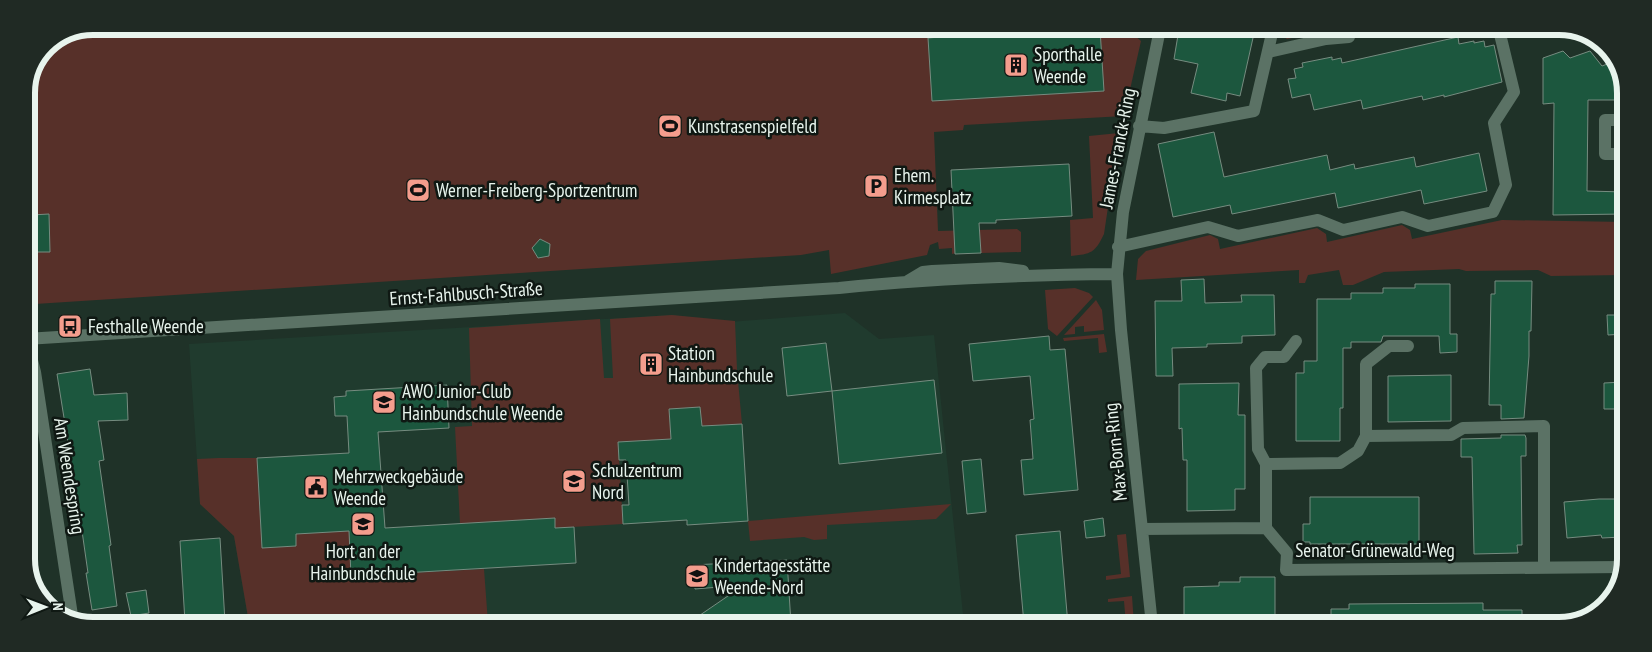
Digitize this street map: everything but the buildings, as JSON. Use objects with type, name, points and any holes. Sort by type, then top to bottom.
[{"type":"street","name":"James-Franck-Ring","points":[[1117,274],[1118,247],[1139,126],[1159,35]]},
{"type":"street","points":[[1139,126],[1164,128],[1254,111],[1272,35]]},
{"type":"street","points":[[1268,52],[1322,35]]},
{"type":"street","points":[[1333,35],[1349,37]]},
{"type":"street","points":[[1118,247],[1208,227],[1238,236],[1318,220],[1343,230],[1402,217],[1428,226],[1493,212],[1506,185],[1494,123],[1514,92],[1500,35]]},
{"type":"street","points":[[1617,120],[1605,120],[1605,154],[1617,154]]},
{"type":"street","name":"Ernst-Fahlbusch-Straße","points":[[35,338],[839,288],[907,281],[1035,274],[1117,274]]},
{"type":"street","name":"Max-Born-Ring","points":[[1117,274],[1151,617]]},
{"type":"street","points":[[1142,529],[1266,528],[1266,464],[1258,449],[1256,368],[1265,357],[1284,357],[1296,341]]},
{"type":"street","points":[[1266,464],[1340,463],[1358,451],[1366,436],[1366,364],[1389,346],[1408,346]]},
{"type":"street","name":"Am Weendespring","points":[[35,378],[73,613]]},
{"type":"street","points":[[1366,436],[1451,435],[1463,428],[1544,426],[1544,568]]},
{"type":"street","name":"Senator-Grünewald-Weg","points":[[1266,528],[1287,553],[1286,570],[1616,567]]},
{"type":"shaded area","name":"Werner-Freiberg-Sportzentrum","points":[[93,35],[1134,35],[1141,41],[1124,116],[964,125],[963,130],[934,132],[938,231],[1017,229],[1021,232],[1021,252],[981,253],[980,247],[952,254],[952,248],[939,249],[938,242],[930,245],[927,255],[831,274],[829,250],[801,255],[35,304],[36,82],[39,71],[52,52],[71,39]]},
{"type":"shaded area","points":[[1282,35],[1303,35],[1302,36],[1287,39]]},
{"type":"shaded area","points":[[1119,133],[1104,234],[1092,251],[1071,256],[1070,220],[1093,218],[1089,136]]},
{"type":"shaded area","points":[[1502,220],[1617,222],[1617,275],[1551,276],[1538,270],[1466,271],[1459,269],[1384,272],[1353,285],[1343,285],[1339,270],[1308,275],[1305,283],[1299,283],[1299,270],[1136,280],[1138,259],[1146,251],[1210,235],[1218,239],[1220,249],[1317,228],[1326,234],[1327,242],[1402,225],[1410,230],[1412,239]]},
{"type":"shaded area","points":[[1075,288],[1089,293],[1093,297],[1057,336],[1048,329],[1045,290]]},
{"type":"shaded area","points":[[1096,300],[1102,310],[1104,330],[1084,332],[1084,326],[1075,327],[1075,334],[1064,335]]},
{"type":"shaded area","name":"Schulzentrum Nord","points":[[845,313],[879,339],[934,335],[963,617],[248,617],[234,536],[200,504],[189,344],[672,315],[729,322]]},
{"type":"shaded area","points":[[672,315],[735,321],[742,424],[702,426],[700,407],[670,409],[671,439],[618,442],[623,524],[555,528],[555,519],[460,524],[455,427],[472,426],[469,328],[600,319],[604,378],[613,378],[610,319]]},
{"type":"shaded area","points":[[1104,334],[1107,352],[1099,353],[1098,338],[1064,341],[1063,338]]},
{"type":"shaded area","points":[[257,458],[262,548],[296,546],[296,534],[362,530],[350,550],[352,576],[484,569],[488,617],[248,617],[234,536],[200,504],[197,459]]},
{"type":"shaded area","points":[[951,504],[936,519],[827,525],[827,539],[814,540],[804,537],[750,541],[748,521]]},
{"type":"shaded area","points":[[1126,534],[1130,577],[1106,580],[1106,576],[1121,574],[1117,535]]},
{"type":"shaded area","points":[[1132,596],[1133,617],[1125,617],[1124,601],[1108,602],[1108,599]]},
{"type":"place","name":"Sporthalle Weende","points":[[1016,65]]},
{"type":"place","name":"Kunstrasenspielfeld","points":[[670,126]]},
{"type":"place","name":"Ehem. Kirmesplatz","points":[[876,186]]},
{"type":"place","name":"Werner-Freiberg-Sportzentrum","points":[[418,190]]},
{"type":"place","name":"Festhalle Weende","points":[[70,326]]},
{"type":"place","name":"Station Hainbundschule","points":[[651,364]]},
{"type":"place","name":"AWO Junior-Club Hainbundschule Weende","points":[[384,402]]},
{"type":"place","name":"Schulzentrum Nord","points":[[574,481]]},
{"type":"place","name":"Mehrzweckgebäude Weende","points":[[316,487]]},
{"type":"place","name":"Hort an der Hainbundschule","points":[[363,524]]},
{"type":"place","name":"Kindertagesstätte Weende-Nord","points":[[697,576]]}]
